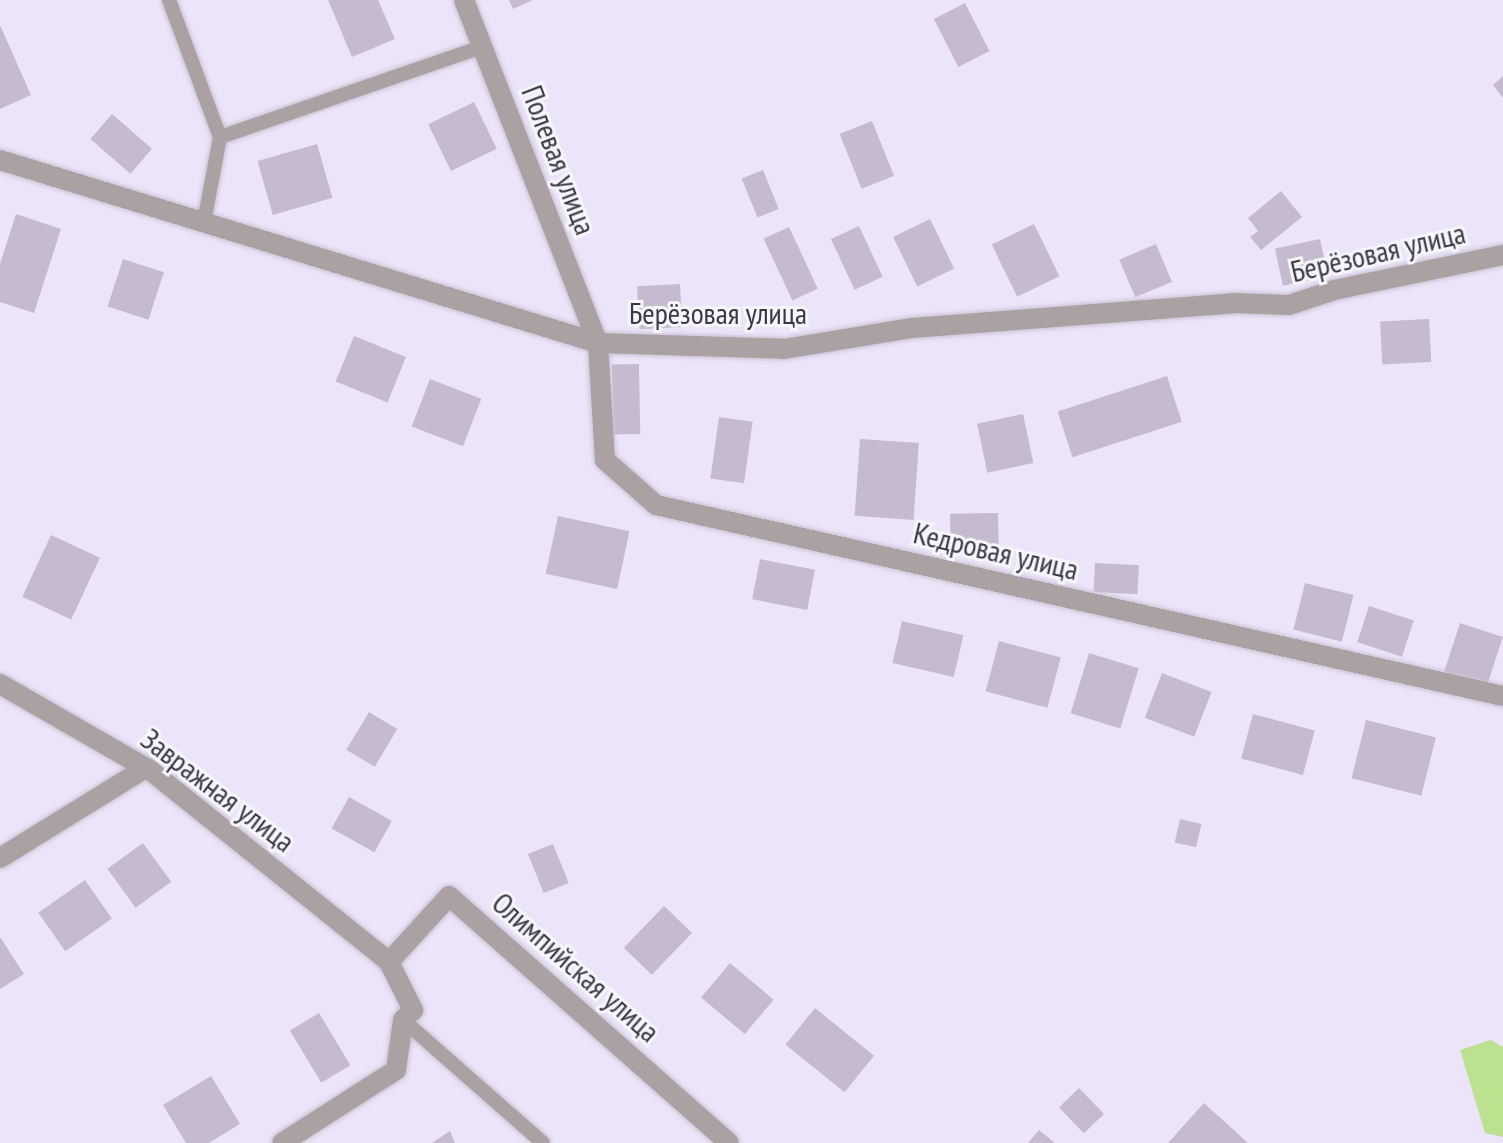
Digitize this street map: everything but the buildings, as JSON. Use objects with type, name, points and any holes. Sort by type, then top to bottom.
[{"type":"street","name":"Полевая улица","points":[[464,0],[598,343]]},
{"type":"street","name":"Берёзовая улица","points":[[0,160],[598,343],[784,349],[912,328],[1234,303],[1289,305],[1334,290],[1503,255]]},
{"type":"street","name":"Кедровая улица","points":[[598,343],[605,460],[656,505],[1503,696]]},
{"type":"street","name":"Завражная улица","points":[[0,684],[146,768],[389,962]]},
{"type":"street","points":[[0,858],[146,768]]},
{"type":"street","name":"Олимпийская улица","points":[[389,962],[449,896],[729,1143]]},
{"type":"street","points":[[282,1143],[396,1070],[403,1020],[413,1010],[389,962]]},
{"type":"lane","points":[[169,0],[220,137],[204,222]]},
{"type":"lane","points":[[220,137],[482,47]]},
{"type":"lane","points":[[403,1020],[543,1143]]},
{"type":"green space","points":[[1491,1040],[1503,1047],[1503,1137],[1485,1133],[1460,1050]]}]
